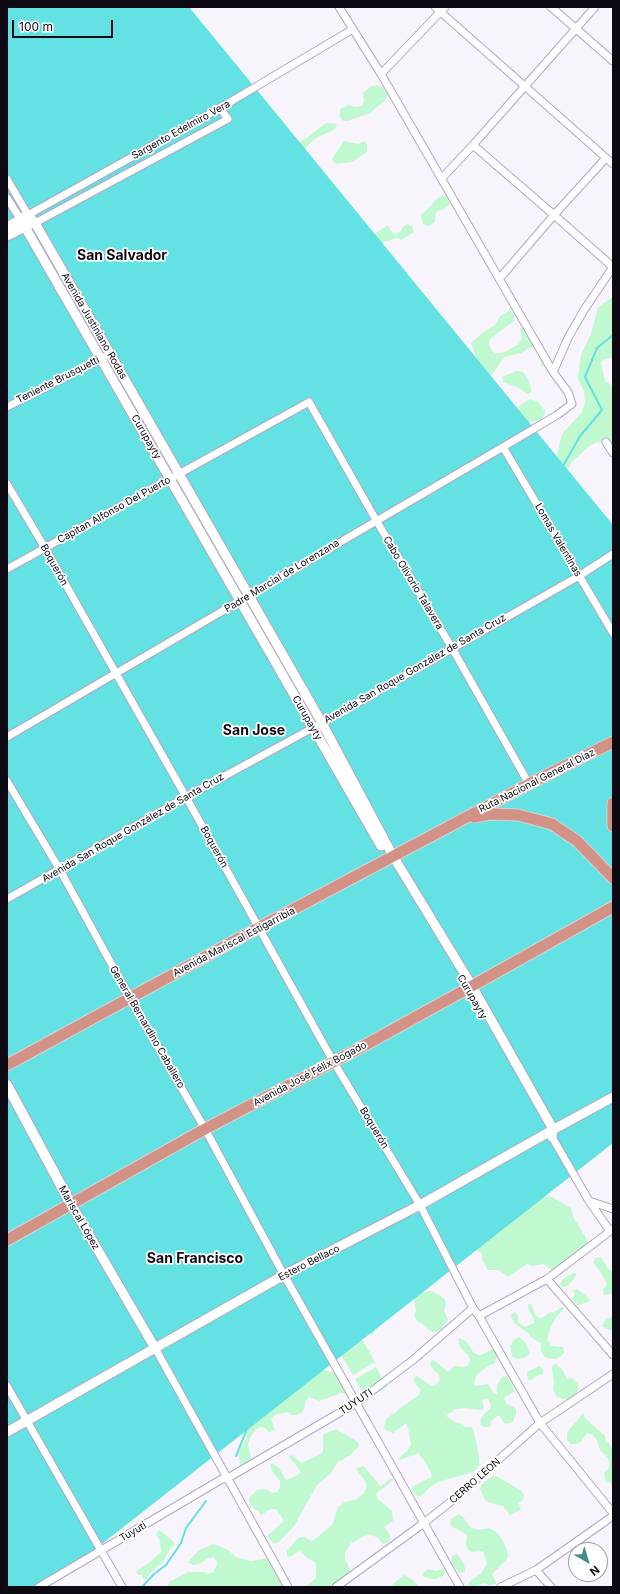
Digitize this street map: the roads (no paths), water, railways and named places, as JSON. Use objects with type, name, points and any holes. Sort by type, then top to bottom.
[{"type":"highway","name":"Ruta Nacional General Díaz","points":[[462,821],[529,784],[613,742]]},
{"type":"highway","points":[[613,803],[613,826]]},
{"type":"highway","points":[[462,821],[477,816],[504,814],[530,817],[552,824],[576,841],[613,878]]},
{"type":"highway","name":"Avenida Mariscal Estigarribia","points":[[7,1065],[258,928],[462,821]]},
{"type":"highway","name":"Avenida José Félix Bogado","points":[[7,1240],[205,1129],[358,1049],[613,906]]},
{"type":"main road","name":"Mariscal López","points":[[7,1085],[71,1204]]},
{"type":"street","points":[[340,7],[442,178],[553,372]]},
{"type":"street","points":[[551,7],[613,61]]},
{"type":"street","points":[[442,178],[595,7]]},
{"type":"street","points":[[381,74],[440,8],[525,87],[613,164]]},
{"type":"street","name":"Sargento Edelmiro Vera","points":[[7,227],[25,220],[220,108],[353,29]]},
{"type":"street","name":"Sargento Edelmiro Vera","points":[[25,220],[35,223],[228,119],[220,108]]},
{"type":"street","points":[[473,145],[613,267],[584,310],[568,338],[553,372]]},
{"type":"street","points":[[500,278],[554,214],[606,158]]},
{"type":"street","points":[[7,179],[25,220]]},
{"type":"street","name":"Curupayty","points":[[7,198],[25,220],[100,358],[239,601],[313,728],[470,987],[551,1133]]},
{"type":"street","name":"Sargento Edelmiro Vera","points":[[7,236],[25,220]]},
{"type":"street","name":"Avenida Justiniano Rodas","points":[[35,223],[179,474]]},
{"type":"street","name":"Teniente Brusquetti","points":[[7,407],[110,354]]},
{"type":"street","name":"Padre Marcial de Lorenzana","points":[[7,736],[116,674],[557,415],[572,404],[568,392],[553,372]]},
{"type":"street","name":"Capitan Alfonso Del Puerto","points":[[7,569],[309,402]]},
{"type":"street","name":"Cabo Olivorio Talavera","points":[[309,402],[529,784]]},
{"type":"street","points":[[606,442],[613,453]]},
{"type":"street","name":"Lomas Valentinas","points":[[503,447],[613,633]]},
{"type":"street","name":"Curupayty","points":[[179,474],[322,723],[391,858]]},
{"type":"street","name":"Boquerón","points":[[7,484],[45,548],[186,797],[333,1061],[421,1207],[473,1308],[540,1423],[613,1512]]},
{"type":"street","name":"Avenida San Roque González de Santa Cruz","points":[[7,899],[186,797],[322,723],[579,576],[613,554]]},
{"type":"street","name":"General Bernardino Caballero","points":[[7,781],[60,870],[130,998],[205,1129],[284,1275],[460,1587]]},
{"type":"street","name":"Estero Bellaco","points":[[7,1432],[29,1425],[155,1348],[284,1275],[421,1207],[613,1097]]},
{"type":"street","points":[[479,1316],[547,1279],[611,1230],[590,1201],[551,1133]]},
{"type":"street","points":[[590,1201],[613,1209]]},
{"type":"street","name":"Mariscal López","points":[[71,1204],[155,1348]]},
{"type":"street","points":[[547,1279],[613,1355]]},
{"type":"street","name":"TUYUTI","points":[[228,1478],[356,1403],[413,1360],[473,1308]]},
{"type":"street","points":[[155,1348],[288,1587]]},
{"type":"street","name":"CERRO LEON","points":[[336,1587],[424,1523],[463,1492],[540,1423],[613,1374]]},
{"type":"street","points":[[7,1386],[100,1551],[122,1587]]},
{"type":"street","name":"Tuyuti","points":[[39,1587],[222,1479],[228,1478]]},
{"type":"street","points":[[501,1587],[536,1570],[613,1516]]},
{"type":"street","points":[[536,1570],[551,1587]]},
{"type":"water","points":[[7,7],[189,7],[613,525],[613,1143],[47,1587],[7,1587]]},
{"type":"waterway","points":[[563,466],[580,436],[602,410],[585,377],[597,348],[613,335]]},
{"type":"waterway","points":[[236,1456],[247,1429]]},
{"type":"waterway","points":[[142,1587],[154,1574],[166,1565],[181,1543],[186,1528],[206,1501]]},
{"type":"district","name":"San Salvador","points":[[122,256]]},
{"type":"district","name":"San Jose","points":[[254,731]]},
{"type":"district","name":"San Francisco","points":[[195,1259]]}]
